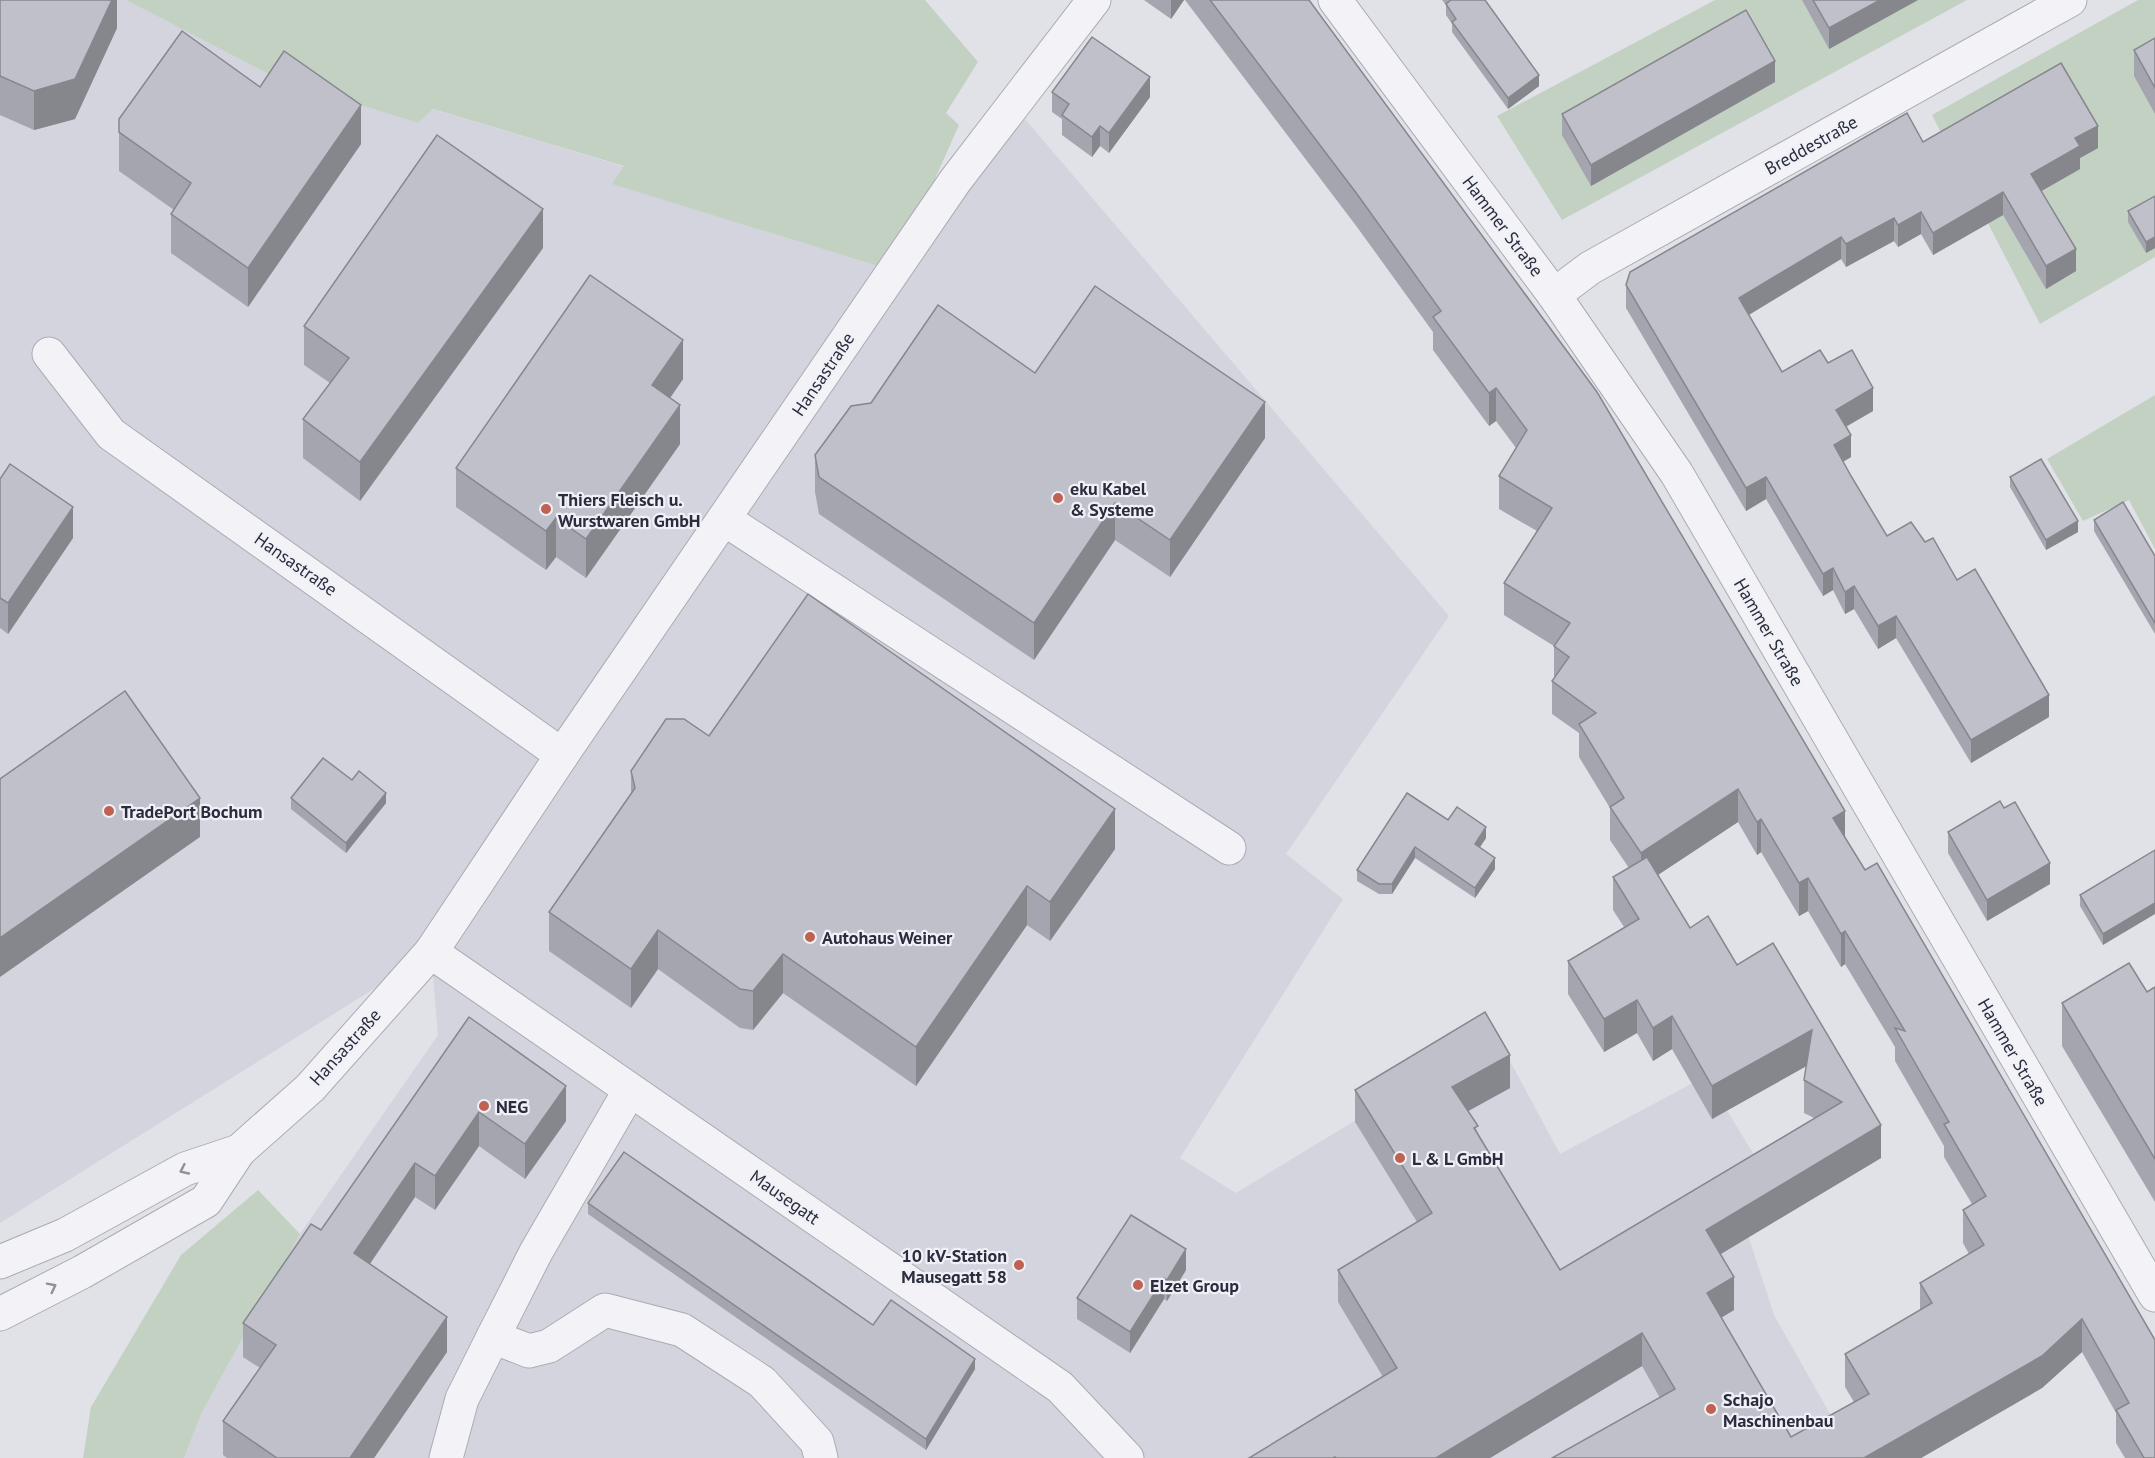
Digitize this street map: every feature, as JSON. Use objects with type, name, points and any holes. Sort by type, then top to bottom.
[{"type":"street","name":"Hansastraße","points":[[0,1314],[82,1272],[206,1201],[239,1151],[309,1088],[430,952],[562,755],[967,164],[1094,0]]},
{"type":"street","name":"Hammer Straße","points":[[1335,0],[1554,295],[1677,474],[2155,1295]]},
{"type":"street","name":"Breddestraße","points":[[1554,295],[1590,268],[2070,0]]},
{"type":"street","name":"Hansastraße","points":[[49,354],[111,434],[562,755]]},
{"type":"street","points":[[724,519],[1229,848]]},
{"type":"street","name":"Mausegatt","points":[[430,952],[1060,1387],[1127,1458]]},
{"type":"street","points":[[446,1458],[462,1399],[493,1337],[536,1252],[630,1090]]},
{"type":"street","name":"Hansastraße","points":[[0,1262],[65,1235],[185,1169],[239,1151]]},
{"type":"street","points":[[493,1337],[529,1351],[549,1346],[605,1310],[682,1330],[762,1382],[817,1442],[821,1458]]},
{"type":"shaded area","points":[[0,0],[126,0],[278,79],[418,123],[432,109],[625,167],[613,184],[894,271],[1013,105],[1449,616],[1286,854],[1343,899],[1180,1158],[1236,1193],[1496,1035],[1560,1154],[1706,1076],[1767,1176],[1727,1201],[1749,1238],[1774,1315],[1855,1458],[184,1458],[202,1412],[300,1234],[438,1035],[431,953],[0,1223]]},
{"type":"green space","points":[[126,0],[925,0],[978,62],[946,113],[959,125],[894,271],[612,184],[624,166],[433,109],[418,123],[278,79]]},
{"type":"green space","points":[[1715,0],[1967,0],[1562,220],[1497,116]]},
{"type":"green space","points":[[2138,0],[2155,0],[2155,257],[2040,324],[1932,115]]},
{"type":"green space","points":[[2155,395],[2155,549],[2129,500],[2083,521],[2047,459]]},
{"type":"green space","points":[[258,1190],[300,1234],[202,1412],[184,1458],[83,1458],[91,1407],[181,1255]]},
{"type":"building","points":[[0,0],[112,0],[75,79],[34,91],[0,76]]},
{"type":"building","points":[[1210,0],[1309,0],[1597,392],[1845,811],[1833,818],[1865,870],[1877,863],[2155,1340],[2155,1458],[2144,1458],[2116,1410],[2129,1403],[2082,1319],[2042,1356],[1864,1458],[1552,1458],[1675,1389],[1642,1333],[1436,1458],[1249,1458],[1397,1368],[1338,1270],[1432,1213],[1355,1090],[1485,1012],[1510,1055],[1452,1087],[1478,1126],[1474,1128],[1560,1270],[1842,1102],[1804,1080],[1812,1030],[1712,1086],[1672,1016],[1653,1028],[1637,1000],[1604,1019],[1568,961],[1639,919],[1613,877],[1647,857],[1690,928],[1708,916],[1737,965],[1773,943],[1881,1125],[1706,1230],[1734,1277],[1707,1293],[1791,1437],[1869,1394],[1845,1354],[1932,1303],[1920,1283],[1984,1245],[1963,1210],[1986,1196],[1944,1124],[1949,1122],[1895,1028],[1905,1031],[1845,931],[1841,934],[1808,878],[1799,883],[1761,819],[1757,822],[1738,789],[1641,853],[1610,807],[1624,798],[1579,724],[1596,713],[1552,681],[1569,657],[1554,646],[1570,623],[1504,583],[1552,508],[1499,476],[1527,430],[1496,388],[1489,393],[1433,317],[1441,311],[1357,194]]},
{"type":"building","points":[[1451,0],[1485,0],[1539,75],[1508,98],[1452,22],[1456,19],[1446,4]]},
{"type":"building","points":[[1813,0],[1880,0],[1829,28]]},
{"type":"building","points":[[1746,10],[1775,61],[1591,165],[1562,114]]},
{"type":"building","points":[[182,31],[260,87],[284,51],[361,105],[248,268],[171,214],[191,183],[119,132],[119,119]]},
{"type":"building","points":[[1092,37],[1150,77],[1109,133],[1100,126],[1092,137],[1062,115],[1069,104],[1052,92]]},
{"type":"building","points":[[2155,38],[2155,88],[2134,50]]},
{"type":"building","points":[[2061,63],[2098,126],[2075,138],[2080,146],[2031,174],[2076,249],[2046,266],[2003,192],[1933,233],[1921,212],[1898,225],[1894,218],[1846,244],[1841,237],[1739,298],[1782,372],[1820,350],[1828,363],[1852,350],[1873,388],[1836,410],[1851,435],[1834,445],[1851,476],[1887,536],[1911,522],[1925,542],[1933,538],[1957,580],[1975,569],[2049,695],[1971,740],[1896,616],[1878,626],[1854,586],[1845,592],[1833,568],[1823,574],[1766,477],[1746,488],[1626,285],[1630,272],[1907,113],[1923,142]]},
{"type":"building","points":[[437,135],[543,209],[360,462],[303,419],[349,358],[304,326]]},
{"type":"building","points":[[2155,196],[2155,237],[2146,242],[2128,211]]},
{"type":"building","points":[[590,275],[683,340],[652,385],[680,405],[586,539],[556,518],[546,531],[456,468]]},
{"type":"building","points":[[1095,286],[1265,402],[1170,540],[1115,503],[1034,623],[819,477],[815,455],[851,406],[871,403],[938,305],[1035,373]]},
{"type":"building","points":[[2041,459],[2078,521],[2046,540],[2010,477]]},
{"type":"building","points":[[10,464],[73,507],[8,603],[0,598],[0,479]]},
{"type":"building","points":[[2123,502],[2155,556],[2155,623],[2094,520]]},
{"type":"building","points":[[808,594],[1115,809],[1050,902],[1027,886],[916,1047],[783,954],[753,991],[740,989],[658,930],[631,969],[549,912],[635,788],[631,771],[666,719],[684,719],[709,736]]},
{"type":"building","points":[[125,691],[200,798],[0,938],[0,779]]},
{"type":"building","points":[[323,758],[352,780],[359,771],[386,793],[346,843],[291,798]]},
{"type":"building","points":[[1407,793],[1448,820],[1457,807],[1486,827],[1475,844],[1495,858],[1475,888],[1415,847],[1392,884],[1379,884],[1357,870]]},
{"type":"building","points":[[2000,801],[2004,808],[2015,802],[2050,863],[1987,900],[1948,832]]},
{"type":"building","points":[[2155,850],[2155,903],[2103,934],[2080,895]]},
{"type":"building","points":[[2129,963],[2147,992],[2155,987],[2155,1159],[2062,1003]]},
{"type":"building","points":[[469,1017],[566,1086],[525,1144],[479,1112],[435,1176],[415,1163],[354,1253],[447,1317],[350,1458],[277,1458],[223,1421],[276,1345],[243,1323],[311,1224],[321,1230]]},
{"type":"building","points":[[624,1152],[873,1325],[891,1300],[975,1359],[926,1439],[588,1203]]},
{"type":"building","name":"Elzet Group","points":[[1131,1215],[1186,1249],[1167,1280],[1164,1278],[1130,1332],[1077,1298]]},
{"type":"place","name":"eku Kabel & Systeme","points":[[1058,498]]},
{"type":"place","name":"Thiers Fleisch u. Wurstwaren GmbH","points":[[546,509]]},
{"type":"place","name":"TradePort Bochum","points":[[109,811]]},
{"type":"place","name":"Autohaus Weiner","points":[[810,937]]},
{"type":"place","name":"NEG","points":[[484,1106]]},
{"type":"place","name":"L & L GmbH","points":[[1400,1158]]},
{"type":"place","name":"10 kV-Station Mausegatt 58","points":[[1019,1265]]},
{"type":"place","name":"Elzet Group","points":[[1138,1285]]},
{"type":"place","name":"Schajo Maschinenbau","points":[[1711,1409]]}]
